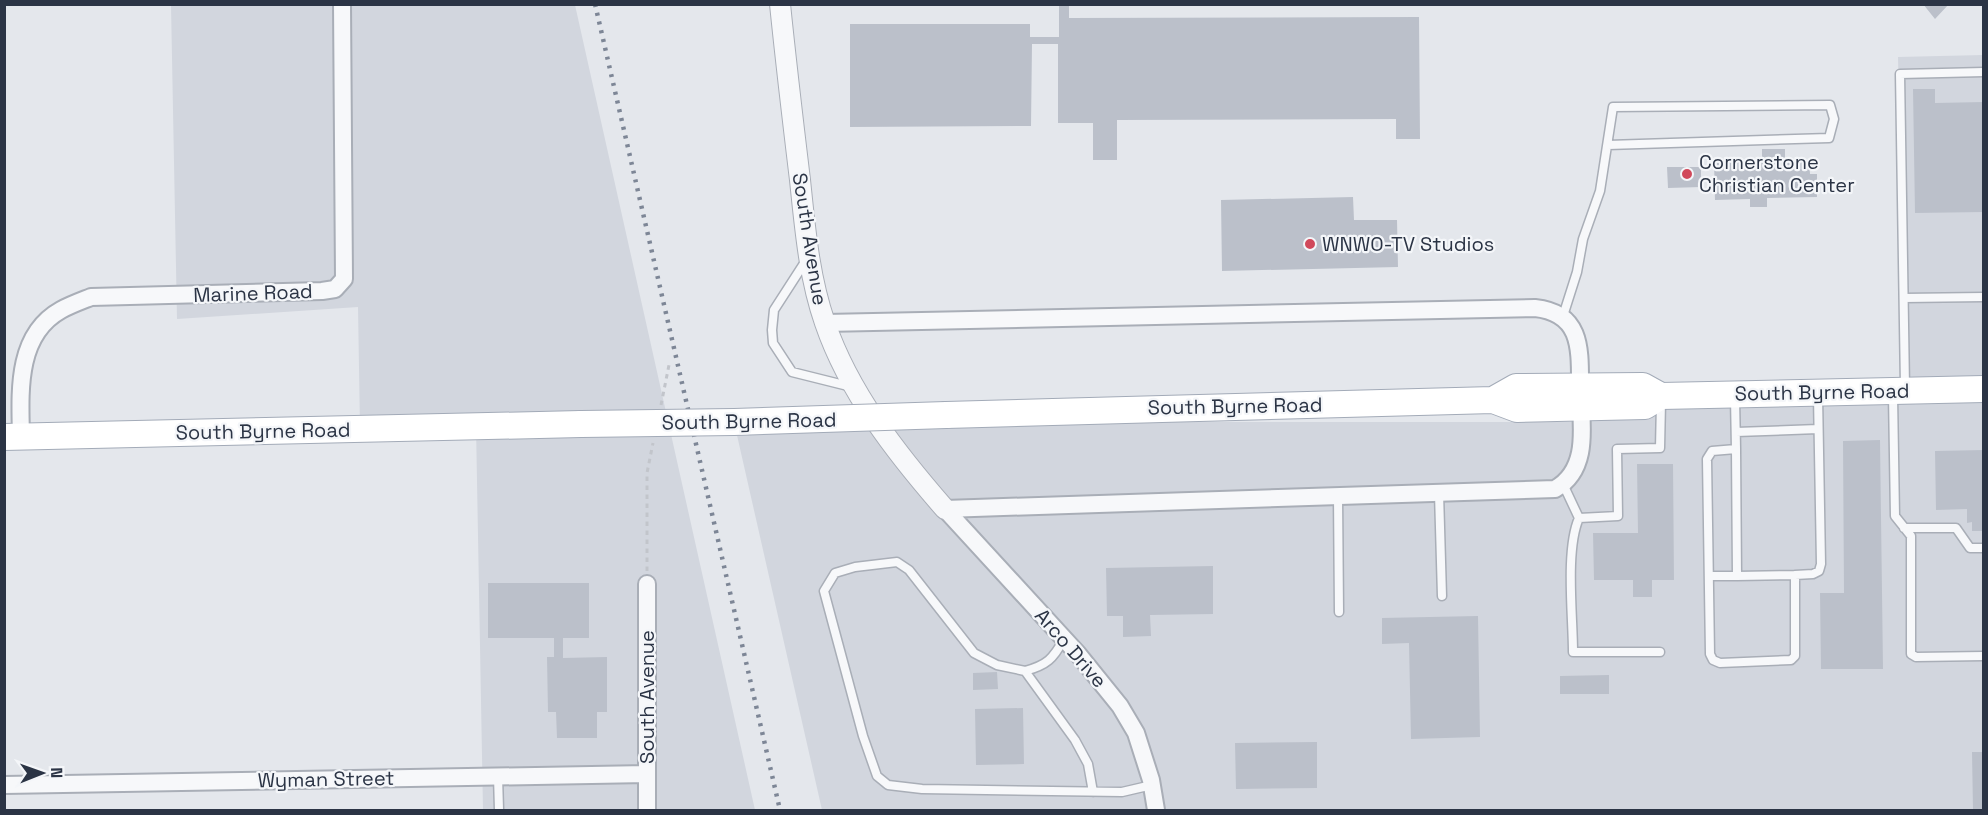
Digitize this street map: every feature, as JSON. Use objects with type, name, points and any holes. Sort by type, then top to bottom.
[{"type":"main road","name":"South Byrne Road","points":[[13,436],[581,424],[1493,400],[1516,387],[1580,397],[1643,386],[1661,396],[1983,389]]},
{"type":"street","name":"Marine Road","points":[[13,436],[24,362],[35,333],[60,311],[91,297],[322,291],[335,289],[344,279],[342,4]]},
{"type":"street","name":"South Avenue","points":[[780,4],[809,254],[825,323],[856,387],[891,443],[945,509]]},
{"type":"street","points":[[825,323],[1535,308],[1555,311],[1563,316],[1572,327],[1577,339],[1583,435],[1580,457],[1573,473],[1555,489],[945,509]]},
{"type":"street","name":"Arco Drive","points":[[945,509],[1064,639],[1120,706],[1136,733],[1152,784],[1156,810]]},
{"type":"street","name":"South Avenue","points":[[647,584],[647,810]]},
{"type":"street","name":"Wyman Street","points":[[4,785],[647,774]]},
{"type":"lane","points":[[1983,72],[1900,74],[1904,298],[1895,516],[1911,536],[1911,654],[1917,657],[1983,656]]},
{"type":"lane","points":[[1563,316],[1577,272],[1583,239],[1600,191],[1613,106],[1830,105],[1834,119],[1829,138],[1608,145]]},
{"type":"lane","points":[[809,254],[802,269],[774,310],[773,343],[792,372],[856,387]]},
{"type":"lane","points":[[1904,298],[1983,297]]},
{"type":"lane","points":[[1709,576],[1795,575],[1813,574],[1819,571],[1821,564],[1818,392]]},
{"type":"lane","points":[[1735,394],[1737,576]]},
{"type":"lane","points":[[1579,518],[1618,516],[1617,449],[1660,448],[1661,396]]},
{"type":"lane","points":[[1736,432],[1818,429]]},
{"type":"lane","points":[[1736,449],[1712,451],[1707,459],[1710,654],[1713,660],[1720,663],[1791,660],[1795,656],[1795,575]]},
{"type":"lane","points":[[1563,484],[1579,518],[1573,531],[1572,549],[1573,652],[1660,652]]},
{"type":"lane","points":[[1439,493],[1442,596]]},
{"type":"lane","points":[[1338,496],[1340,612]]},
{"type":"lane","points":[[1904,528],[1956,528],[1970,548],[1983,548]]},
{"type":"lane","points":[[1064,639],[1053,660],[1045,665],[1025,670],[997,666],[974,653],[909,570],[897,562],[855,567],[835,573],[824,591],[863,736],[877,776],[888,784],[922,789],[1094,792],[1122,792],[1152,784]]},
{"type":"lane","points":[[1025,670],[1075,740],[1088,764],[1094,792]]},
{"type":"lane","points":[[498,776],[499,810]]},
{"type":"path","points":[[660,408],[669,365]]},
{"type":"path","points":[[647,584],[647,473],[654,441]]},
{"type":"shaded area","points":[[171,5],[575,5],[755,810],[483,810],[476,426],[360,428],[358,307],[177,319]]},
{"type":"shaded area","points":[[1983,55],[1983,810],[822,810],[734,422],[1580,422],[1735,394],[1905,391],[1898,57]]},
{"type":"building","points":[[1059,4],[1069,4],[1069,18],[1419,17],[1420,139],[1396,139],[1396,119],[1117,120],[1117,160],[1093,160],[1093,123],[1058,123],[1058,44],[1032,44],[1031,126],[850,127],[850,24],[1030,24],[1030,37],[1059,37]]},
{"type":"building","points":[[1923,4],[1949,4],[1935,19]]},
{"type":"building","points":[[1913,89],[1935,89],[1935,103],[1984,102],[1984,212],[1915,213]]},
{"type":"building","points":[[1762,149],[1785,149],[1785,161],[1809,160],[1810,174],[1817,174],[1817,197],[1767,198],[1767,207],[1750,207],[1750,199],[1715,200],[1714,162],[1762,160]]},
{"type":"building","points":[[1667,167],[1701,167],[1701,187],[1668,188]]},
{"type":"building","name":"WNWO-TV Studios","points":[[1353,197],[1354,220],[1397,220],[1398,267],[1222,271],[1221,200]]},
{"type":"building","points":[[1880,440],[1883,669],[1821,669],[1820,593],[1844,593],[1843,441]]},
{"type":"building","points":[[1984,450],[1984,531],[1972,531],[1972,522],[1967,523],[1967,509],[1936,510],[1935,451]]},
{"type":"building","points":[[1637,464],[1673,464],[1674,580],[1652,580],[1652,597],[1633,597],[1633,580],[1594,580],[1593,533],[1638,533]]},
{"type":"building","points":[[1213,566],[1213,614],[1150,615],[1151,636],[1123,637],[1123,616],[1107,616],[1106,568]]},
{"type":"building","points":[[488,583],[589,583],[589,638],[563,638],[563,658],[607,657],[607,712],[597,712],[597,738],[557,738],[556,712],[548,712],[547,657],[554,657],[554,638],[488,638]]},
{"type":"building","points":[[1478,616],[1480,737],[1411,739],[1409,643],[1382,644],[1382,618]]},
{"type":"building","points":[[997,672],[998,689],[973,690],[973,673]]},
{"type":"building","points":[[1609,675],[1609,694],[1560,694],[1560,676]]},
{"type":"building","points":[[1023,708],[1024,764],[976,765],[975,709]]},
{"type":"building","points":[[1317,742],[1317,788],[1236,789],[1235,743]]},
{"type":"building","points":[[1972,752],[1984,752],[1984,810],[1973,810]]},
{"type":"railway","points":[[595,4],[780,810]]},
{"type":"place","name":"Cornerstone Christian Center","points":[[1687,174]]},
{"type":"place","name":"WNWO-TV Studios","points":[[1310,244]]}]
